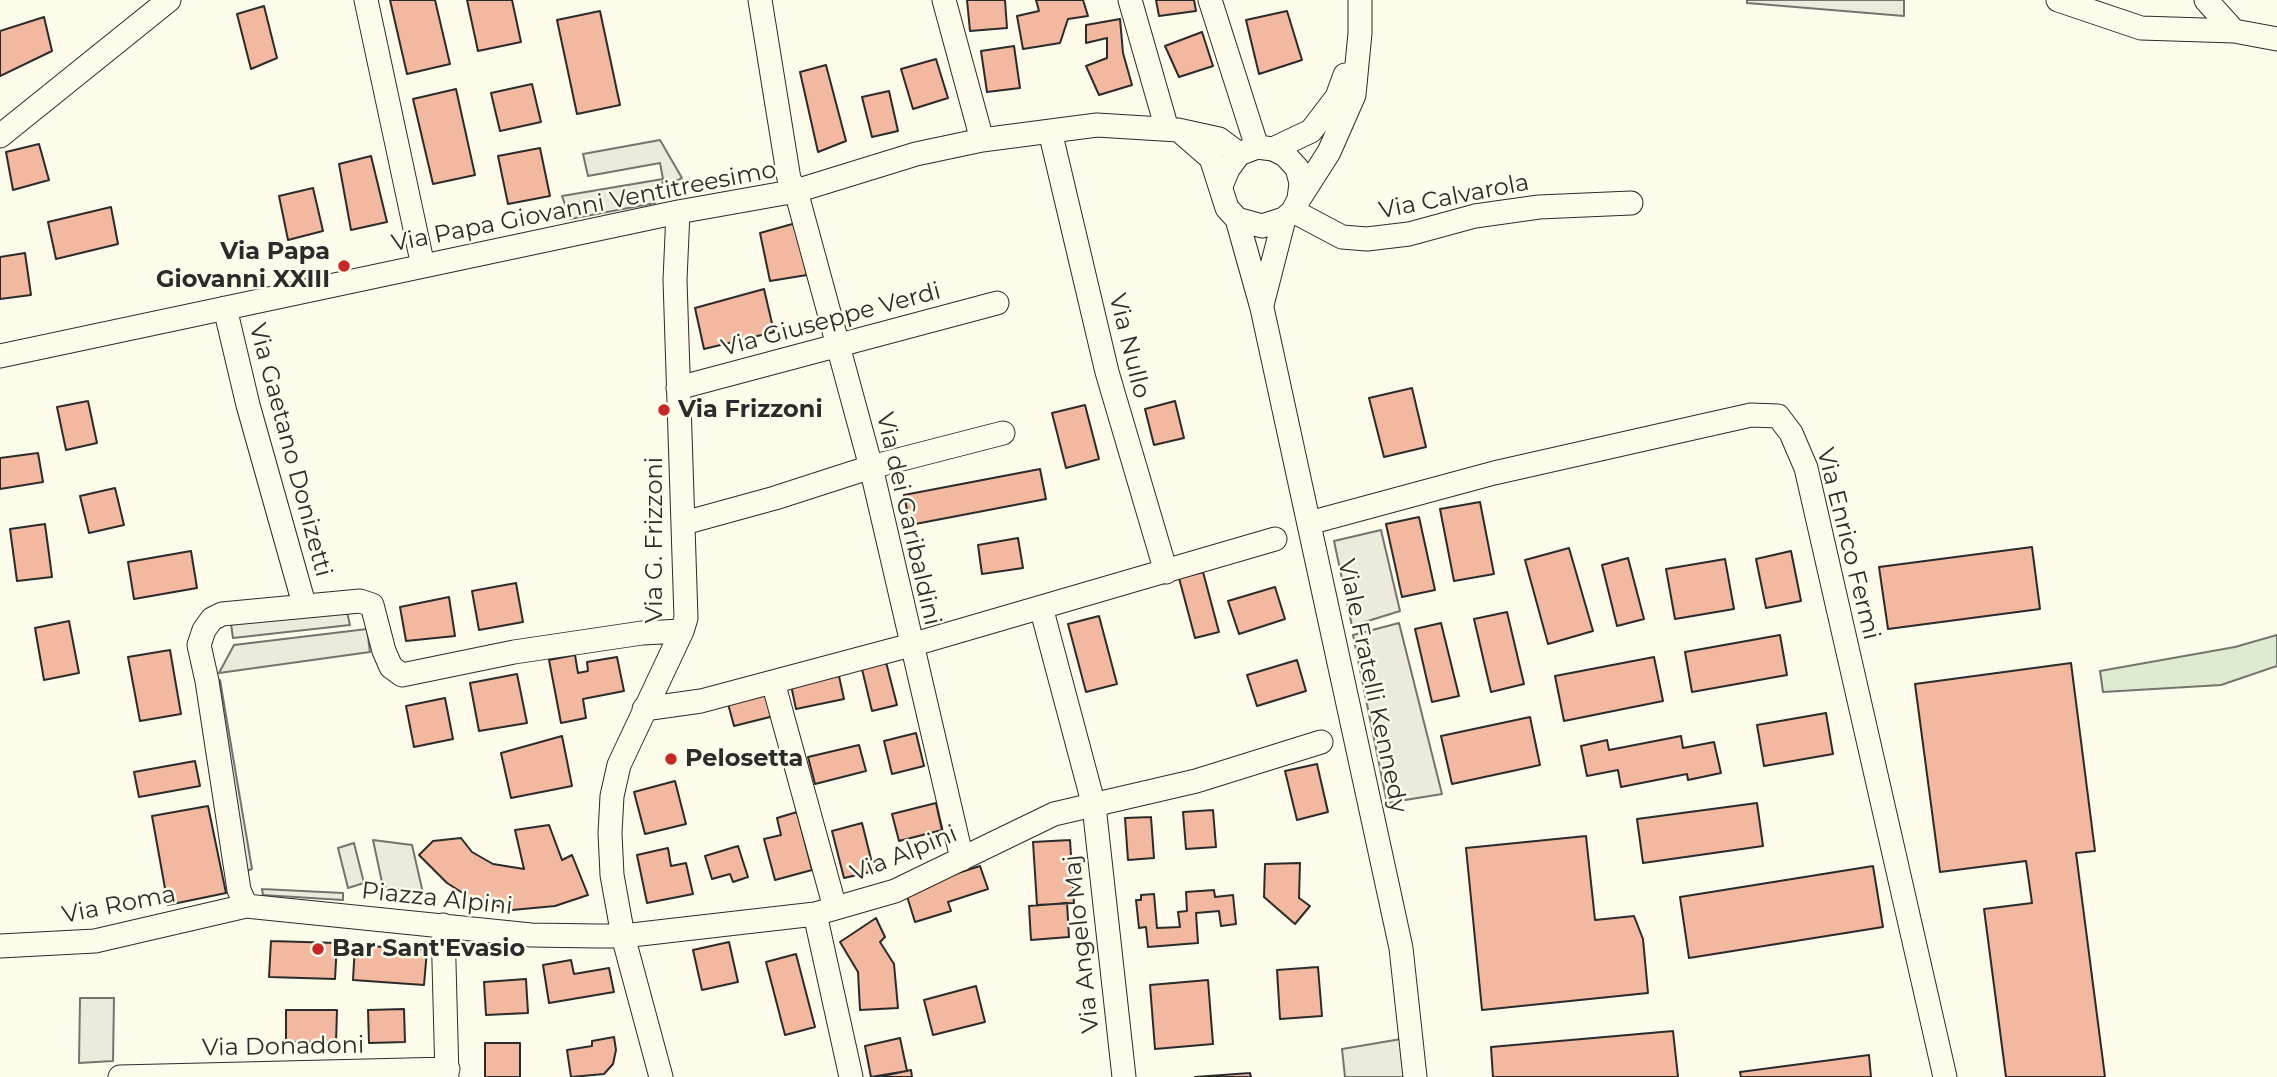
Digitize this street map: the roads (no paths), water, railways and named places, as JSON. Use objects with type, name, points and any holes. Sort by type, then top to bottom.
[{"type":"street","points":[[0,136],[169,0]]},
{"type":"street","points":[[366,0],[423,266]]},
{"type":"street","name":"Via dei Garibaldini","points":[[760,0],[789,179],[796,191],[870,467],[962,859]]},
{"type":"street","points":[[944,0],[982,140]]},
{"type":"street","points":[[1130,0],[1173,129],[1211,158],[1227,208],[1237,219],[1262,226],[1292,210],[1329,152],[1354,94],[1360,33],[1360,0]]},
{"type":"street","points":[[1210,0],[1257,150]]},
{"type":"street","points":[[2058,0],[2141,28],[2234,30],[2277,39]]},
{"type":"street","points":[[2206,0],[2234,30]]},
{"type":"street","points":[[1221,186],[1228,169],[1257,150],[1311,131],[1338,97],[1360,33]]},
{"type":"street","name":"Via Papa Giovanni Ventitreesimo","points":[[0,356],[678,212],[796,191],[916,154],[982,140],[1097,125],[1173,129],[1257,150]]},
{"type":"street","name":"Via Nullo","points":[[1050,131],[1107,372],[1166,572]]},
{"type":"street","points":[[1257,150],[1285,155],[1297,168],[1301,183],[1292,210]]},
{"type":"street","name":"Via Calvarola","points":[[1292,210],[1342,237],[1367,239],[1409,234],[1475,216],[1539,206],[1631,204]]},
{"type":"street","name":"Viale Fratelli Kennedy","points":[[1262,308],[1292,210]]},
{"type":"street","name":"Via G. Frizzoni","points":[[661,1077],[622,936],[612,875],[610,833],[612,796],[619,765],[682,631],[686,604],[675,280],[678,212]]},
{"type":"street","name":"Viale Fratelli Kennedy","points":[[1237,219],[1262,308],[1401,948],[1415,1077]]},
{"type":"street","name":"Via Giuseppe Verdi","points":[[678,388],[997,303]]},
{"type":"street","name":"Via Gaetano Donizetti","points":[[225,308],[248,405],[304,604]]},
{"type":"street","name":"Via Enrico Fermi","points":[[1309,523],[1494,473],[1751,415],[1778,416],[1791,433],[1806,468],[1945,1077]]},
{"type":"street","points":[[684,523],[775,498],[870,467],[1003,433]]},
{"type":"street","points":[[644,709],[701,701],[911,645],[1275,538]]},
{"type":"street","points":[[246,906],[240,890],[207,661],[199,645],[204,630],[212,619],[222,614],[304,604],[360,601],[372,605],[391,667],[402,675],[514,652],[642,633],[682,631]]},
{"type":"street","name":"Via Angelo Maj","points":[[1041,607],[1094,806],[1124,1077]]},
{"type":"street","points":[[773,682],[825,911],[851,1077]]},
{"type":"street","name":"Via Alpini","points":[[622,936],[825,911],[895,891],[1054,814],[1196,781],[1321,742]]},
{"type":"street","name":"Piazza Alpini","points":[[246,906],[531,935],[622,936]]},
{"type":"street","name":"Via Roma","points":[[0,946],[95,941],[246,906]]},
{"type":"street","points":[[443,925],[447,1073]]},
{"type":"street","name":"Via Donadoni","points":[[120,1077],[447,1073]]},
{"type":"place","name":"Via Papa Giovanni XXIII","points":[[344,266]]},
{"type":"place","name":"Via Frizzoni","points":[[664,410]]},
{"type":"place","name":"Pelosetta","points":[[671,759]]},
{"type":"place","name":"Bar Sant'Evasio","points":[[318,949]]}]
